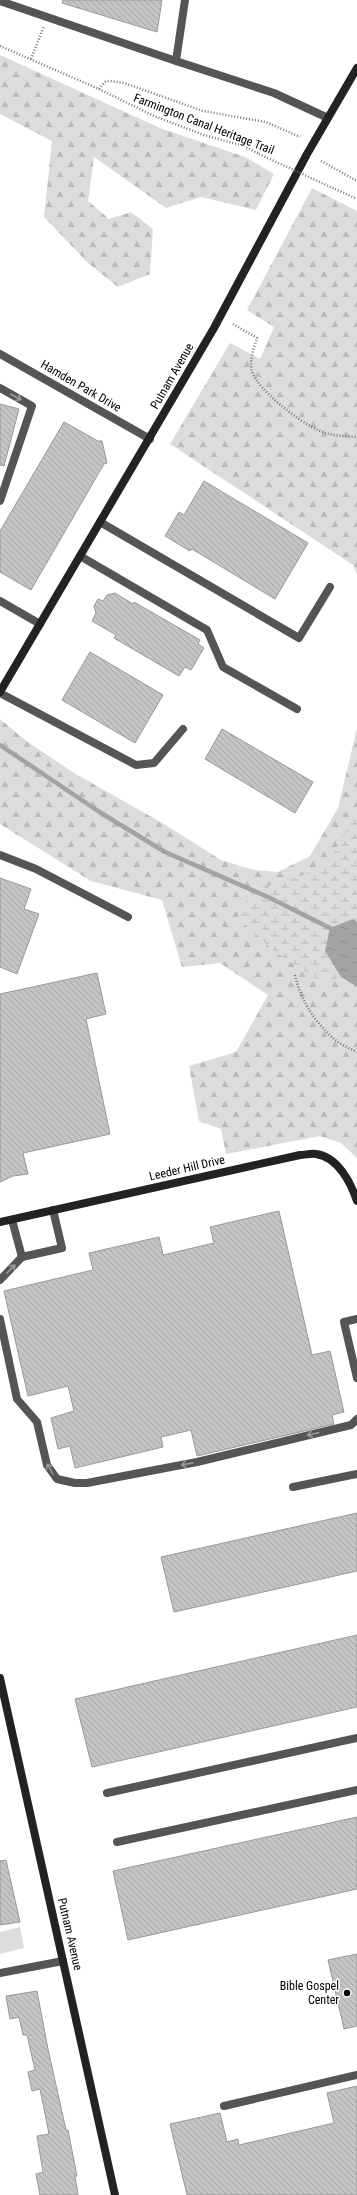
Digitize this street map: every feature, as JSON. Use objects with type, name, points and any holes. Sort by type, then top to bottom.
[{"type":"main road","name":"Putnam Avenue","points":[[0,692],[214,328],[328,118],[357,68]]},
{"type":"main road","name":"Leeder Hill Drive","points":[[0,1222],[300,1155],[316,1154],[332,1161],[342,1171],[357,1201]]},
{"type":"main road","name":"Putnam Avenue","points":[[0,1678],[115,2195]]},
{"type":"street","points":[[0,0],[274,93],[328,118]]},
{"type":"street","points":[[176,61],[185,0]]},
{"type":"street","name":"Hamden Park Drive","points":[[0,354],[150,439]]},
{"type":"street","points":[[0,388],[32,406],[0,501]]},
{"type":"street","points":[[100,522],[299,638],[330,587]]},
{"type":"street","points":[[80,556],[207,630],[223,667],[298,709]]},
{"type":"street","points":[[0,601],[40,624]]},
{"type":"street","points":[[0,692],[136,766],[154,763],[183,729]]},
{"type":"street","points":[[0,855],[36,869],[128,917]]},
{"type":"street","points":[[0,1280],[22,1257],[62,1248],[53,1210]]},
{"type":"street","points":[[12,1220],[22,1257]]},
{"type":"street","points":[[0,1319],[17,1399],[37,1422],[47,1465],[57,1479],[75,1483],[98,1482],[204,1460],[354,1422]]},
{"type":"street","points":[[357,1319],[344,1322],[357,1378]]},
{"type":"street","points":[[293,1487],[357,1474]]},
{"type":"street","points":[[107,1793],[357,1738]]},
{"type":"street","points":[[117,1842],[357,1790]]},
{"type":"street","points":[[0,1973],[63,1961]]},
{"type":"street","points":[[224,2106],[357,2075]]},
{"type":"path","points":[[31,59],[47,16]]},
{"type":"path","name":"Farmington Canal Heritage Trail","points":[[0,46],[99,89],[154,116],[204,135],[244,146],[357,199]]},
{"type":"path","points":[[99,89],[105,82],[110,81],[124,83],[203,111],[266,122],[300,137]]},
{"type":"path","points":[[321,161],[357,181]]},
{"type":"path","points":[[233,324],[257,338],[252,353],[251,370],[255,379],[264,389],[294,416],[318,430],[337,436],[357,437]]},
{"type":"path","points":[[295,975],[298,990],[308,1009],[333,1039],[357,1052]]},
{"type":"green space","points":[[0,55],[160,128],[245,157],[274,174],[256,210],[201,197],[166,208],[94,157],[88,201],[109,219],[131,212],[153,229],[150,274],[118,287],[88,263],[44,217],[52,141],[0,114]]},
{"type":"green space","points":[[312,188],[357,211],[357,574],[353,565],[170,444],[230,343],[260,359],[274,327],[247,310]]},
{"type":"green space","points":[[0,719],[25,740],[74,773],[164,824],[221,860],[254,870],[278,872],[310,856],[338,808],[357,728],[357,922],[353,919],[341,977],[357,987],[357,1158],[341,1143],[320,1136],[226,1154],[221,1129],[199,1121],[189,1066],[236,1052],[268,995],[220,963],[182,967],[162,900],[91,881],[0,824]]},
{"type":"green space","points":[[357,814],[357,922],[353,919],[325,951],[341,977],[323,983],[275,952],[237,917],[253,890],[295,878],[326,865]]},
{"type":"green space","points":[[20,1927],[24,1948],[0,1954],[0,1932]]},
{"type":"water","points":[[353,919],[357,922],[357,987],[341,977],[325,951],[330,928]]},
{"type":"building","points":[[63,0],[162,0],[157,32],[62,3]]},
{"type":"building","points":[[0,404],[19,409],[4,466],[0,465]]},
{"type":"building","points":[[64,422],[98,441],[102,441],[107,463],[104,464],[31,590],[0,572],[0,531]]},
{"type":"building","points":[[204,481],[308,543],[275,599],[192,549],[190,551],[165,536],[179,512],[184,515]]},
{"type":"building","points":[[115,593],[133,604],[134,602],[200,640],[198,644],[204,648],[191,670],[185,667],[179,676],[114,638],[116,635],[92,621],[96,613],[94,606],[98,599],[103,601],[107,595]]},
{"type":"building","points":[[90,652],[163,695],[135,743],[62,700]]},
{"type":"building","points":[[222,729],[313,782],[295,813],[205,759]]},
{"type":"building","points":[[0,878],[31,889],[24,909],[39,914],[17,974],[0,967]]},
{"type":"building","points":[[97,973],[106,1014],[86,1019],[110,1134],[23,1153],[28,1174],[13,1176],[0,1182],[0,994]]},
{"type":"building","points":[[279,1211],[312,1355],[330,1351],[344,1412],[332,1415],[334,1424],[197,1456],[191,1430],[161,1437],[163,1447],[75,1468],[70,1446],[58,1449],[51,1418],[74,1411],[68,1386],[28,1396],[4,1291],[93,1270],[89,1253],[159,1237],[163,1255],[214,1243],[210,1227]]},
{"type":"building","points":[[357,1513],[357,1571],[174,1612],[161,1557]]},
{"type":"building","points":[[357,1635],[357,1707],[92,1767],[75,1699]]},
{"type":"building","points":[[357,1817],[357,1889],[128,1940],[113,1871]]},
{"type":"building","points":[[6,1860],[20,1922],[0,1925],[0,1861]]},
{"type":"building","name":"Bible Gospel Center","points":[[357,1954],[357,2026],[344,2029],[328,1960]]},
{"type":"building","points":[[37,1991],[66,2130],[68,2130],[77,2176],[75,2176],[78,2195],[40,2195],[36,2174],[43,2172],[37,2136],[49,2134],[40,2089],[32,2091],[28,2072],[35,2070],[27,2035],[23,2035],[19,2017],[10,2019],[6,1996]]},
{"type":"building","points":[[357,2086],[357,2195],[187,2195],[170,2124],[220,2113],[227,2142],[238,2139],[239,2145],[334,2123],[327,2093]]},
{"type":"waterway","points":[[0,745],[101,813],[165,852],[268,897],[330,928]]},
{"type":"place","name":"Bible Gospel Center","points":[[347,1993]]}]
